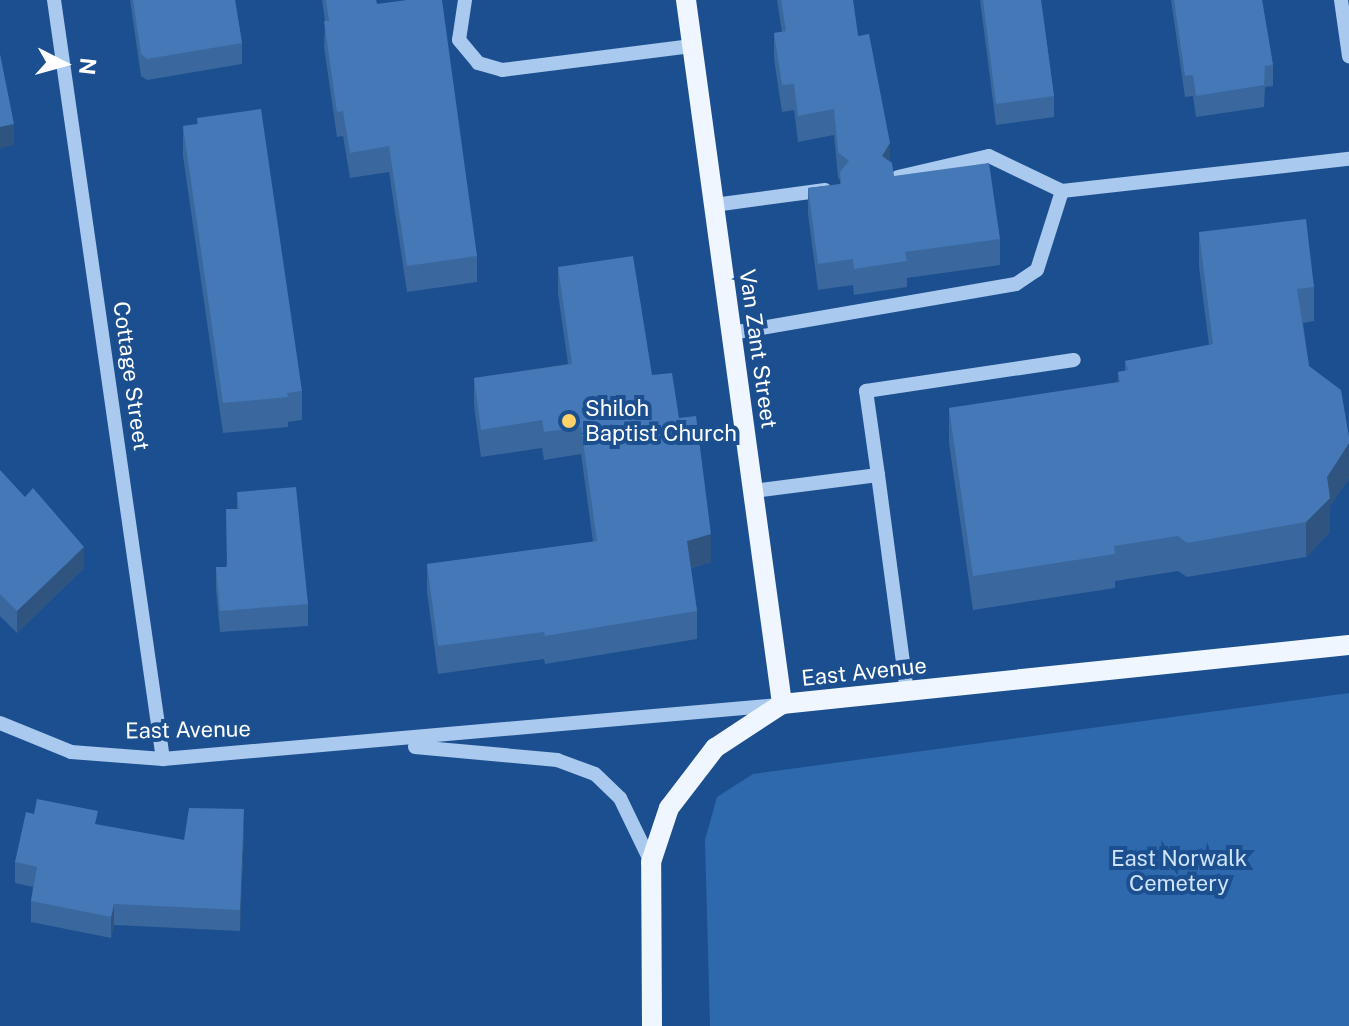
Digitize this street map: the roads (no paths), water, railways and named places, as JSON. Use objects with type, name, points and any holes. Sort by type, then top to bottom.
[{"type":"main road","name":"Van Zant Street","points":[[686,0],[782,704]]},
{"type":"main road","name":"East Avenue","points":[[782,704],[1349,645]]},
{"type":"main road","points":[[652,1026],[651,862],[669,808],[694,769],[715,748],[782,704]]},
{"type":"street","name":"Cottage Street","points":[[54,0],[163,759]]},
{"type":"street","points":[[465,0],[459,40],[478,63],[502,70],[693,46]]},
{"type":"street","points":[[1341,0],[1349,56]]},
{"type":"street","points":[[891,179],[989,156],[1062,191],[1349,159]]},
{"type":"street","points":[[714,205],[839,188]]},
{"type":"street","points":[[732,333],[1016,284],[1037,270],[1062,191]]},
{"type":"street","points":[[907,692],[866,391],[1074,360]]},
{"type":"street","points":[[753,491],[878,475]]},
{"type":"street","name":"East Avenue","points":[[0,723],[71,752],[163,759],[383,743],[782,704]]},
{"type":"street","name":"East Avenue","points":[[383,743],[557,760],[595,774],[620,798],[651,862]]},
{"type":"place","name":"Shiloh Baptist Church","points":[[569,421]]},
{"type":"park label","name":"East Norwalk Cemetery","points":[[1179,870]]}]
